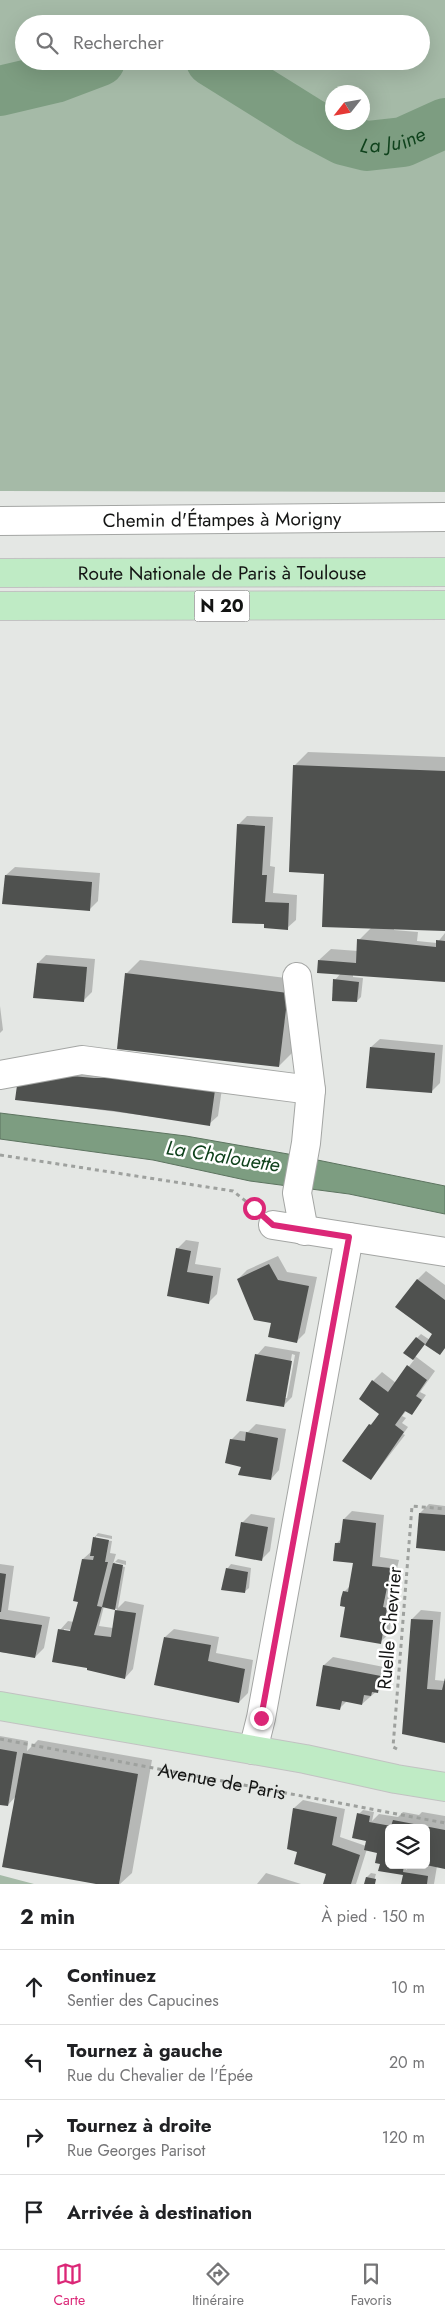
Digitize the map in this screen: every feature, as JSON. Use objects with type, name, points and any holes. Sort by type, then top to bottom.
[{"type":"main road","name":"Route Nationale de Paris à Toulouse","points":[[0,573],[445,572]]},
{"type":"main road","name":"Route Nationale de Paris à Toulouse","points":[[0,606],[445,605]]},
{"type":"main road","name":"Avenue de Paris","points":[[0,1706],[253,1750],[445,1787]]},
{"type":"street","name":"Chemin d'Étampes à Morigny","points":[[0,521],[445,517]]},
{"type":"street","points":[[297,977],[311,1090],[306,1143],[297,1193],[304,1231]]},
{"type":"street","points":[[0,1075],[82,1060],[311,1090]]},
{"type":"street","points":[[273,1225],[445,1252]]},
{"type":"street","points":[[253,1750],[268,1679],[349,1237]]},
{"type":"path","points":[[0,1155],[233,1191],[273,1225]]},
{"type":"path","name":"Ruelle Chevrier","points":[[396,1779],[401,1751],[393,1747],[412,1506],[445,1509]]},
{"type":"path","name":"Avenue de Paris","points":[[0,1739],[445,1823]]},
{"type":"shaded area","points":[[0,0],[445,0],[445,492],[0,491]]},
{"type":"shaded area","points":[[0,1875],[34,1884],[0,1884]]},
{"type":"water","name":"La Chalouette","points":[[0,1113],[186,1136],[288,1154],[445,1186],[445,1214],[349,1194],[250,1181],[153,1160],[0,1139]]},
{"type":"building","points":[[293,765],[445,771],[445,931],[322,927],[324,874],[289,872]]},
{"type":"building","points":[[237,824],[265,826],[262,875],[267,875],[265,902],[289,903],[288,930],[264,928],[264,924],[232,923]]},
{"type":"building","points":[[5,875],[92,882],[90,911],[2,904]]},
{"type":"building","points":[[357,939],[436,947],[436,940],[445,941],[445,982],[317,973],[318,960],[356,963]]},
{"type":"building","points":[[37,963],[87,967],[84,1002],[33,998]]},
{"type":"building","points":[[125,973],[288,993],[279,1067],[117,1049]]},
{"type":"building","points":[[333,979],[359,982],[357,1002],[332,1001]]},
{"type":"building","points":[[370,1047],[435,1053],[432,1093],[366,1088]]},
{"type":"building","points":[[38,1073],[94,1078],[121,1078],[215,1090],[210,1126],[114,1111],[15,1100],[18,1078]]},
{"type":"building","points":[[176,1248],[191,1251],[187,1272],[213,1276],[209,1304],[167,1296]]},
{"type":"building","points":[[269,1264],[278,1280],[309,1286],[297,1343],[268,1337],[271,1323],[254,1320],[237,1279]]},
{"type":"building","points":[[417,1279],[445,1300],[445,1348],[440,1355],[425,1345],[432,1334],[395,1307]]},
{"type":"building","points":[[416,1337],[425,1344],[413,1360],[403,1353]]},
{"type":"building","points":[[255,1354],[292,1361],[284,1407],[246,1401]]},
{"type":"building","points":[[407,1365],[427,1380],[416,1396],[422,1400],[412,1415],[405,1411],[395,1425],[404,1432],[371,1480],[342,1461],[369,1424],[371,1425],[379,1414],[359,1399],[372,1380],[388,1392]]},
{"type":"building","points":[[246,1432],[278,1438],[271,1480],[238,1475],[241,1467],[225,1463],[230,1439],[245,1441]]},
{"type":"building","points":[[419,1513],[445,1515],[445,1551],[416,1548]]},
{"type":"building","points":[[343,1519],[376,1523],[372,1566],[391,1568],[383,1607],[387,1608],[381,1644],[340,1637],[345,1607],[340,1606],[341,1598],[343,1591],[348,1592],[353,1563],[333,1561],[335,1543],[340,1543]]},
{"type":"building","points":[[241,1522],[268,1527],[262,1561],[235,1556]]},
{"type":"building","points":[[93,1537],[109,1540],[105,1562],[108,1562],[97,1606],[102,1607],[94,1635],[111,1637],[115,1610],[136,1613],[125,1679],[87,1670],[87,1668],[52,1662],[58,1629],[70,1631],[78,1602],[73,1601],[82,1559],[93,1560],[94,1556],[90,1556]]},
{"type":"building","points":[[113,1563],[123,1565],[115,1610],[102,1607]]},
{"type":"building","points":[[226,1568],[248,1572],[245,1593],[221,1590]]},
{"type":"building","points":[[0,1573],[6,1574],[1,1612],[0,1612]]},
{"type":"building","points":[[0,1619],[42,1625],[35,1658],[0,1652]]},
{"type":"building","points":[[411,1619],[433,1620],[427,1689],[442,1690],[445,1678],[445,1743],[402,1734]]},
{"type":"building","points":[[164,1637],[211,1645],[208,1661],[245,1669],[239,1703],[154,1685]]},
{"type":"building","points":[[323,1665],[381,1676],[378,1693],[372,1692],[371,1696],[364,1695],[362,1705],[342,1701],[340,1710],[316,1706]]},
{"type":"building","points":[[0,1749],[17,1752],[8,1806],[0,1805]]},
{"type":"building","points":[[23,1753],[138,1774],[119,1884],[96,1884],[2,1867]]},
{"type":"building","points":[[293,1808],[337,1817],[332,1845],[360,1855],[351,1884],[323,1884],[326,1874],[294,1864],[297,1852],[287,1849]]},
{"type":"building","points":[[357,1813],[370,1816],[369,1822],[385,1825],[385,1869],[403,1869],[403,1872],[428,1876],[427,1884],[401,1884],[403,1875],[378,1871],[380,1864],[375,1863],[377,1853],[364,1850],[366,1841],[352,1838]]},
{"type":"building","points":[[393,1820],[414,1824],[392,1824]]},
{"type":"building","points":[[430,1827],[445,1830],[445,1869],[430,1866]]},
{"type":"building","points":[[366,1877],[376,1879],[375,1884],[364,1884]]},
{"type":"waterway","name":"La Juine","points":[[0,91],[55,78],[76,70]]},
{"type":"waterway","name":"La Juine","points":[[225,70],[309,122],[343,140],[367,146],[403,142],[445,123]]},
{"type":"route","points":[[254,1208],[273,1225],[349,1237],[345,1272],[261,1718]]}]
